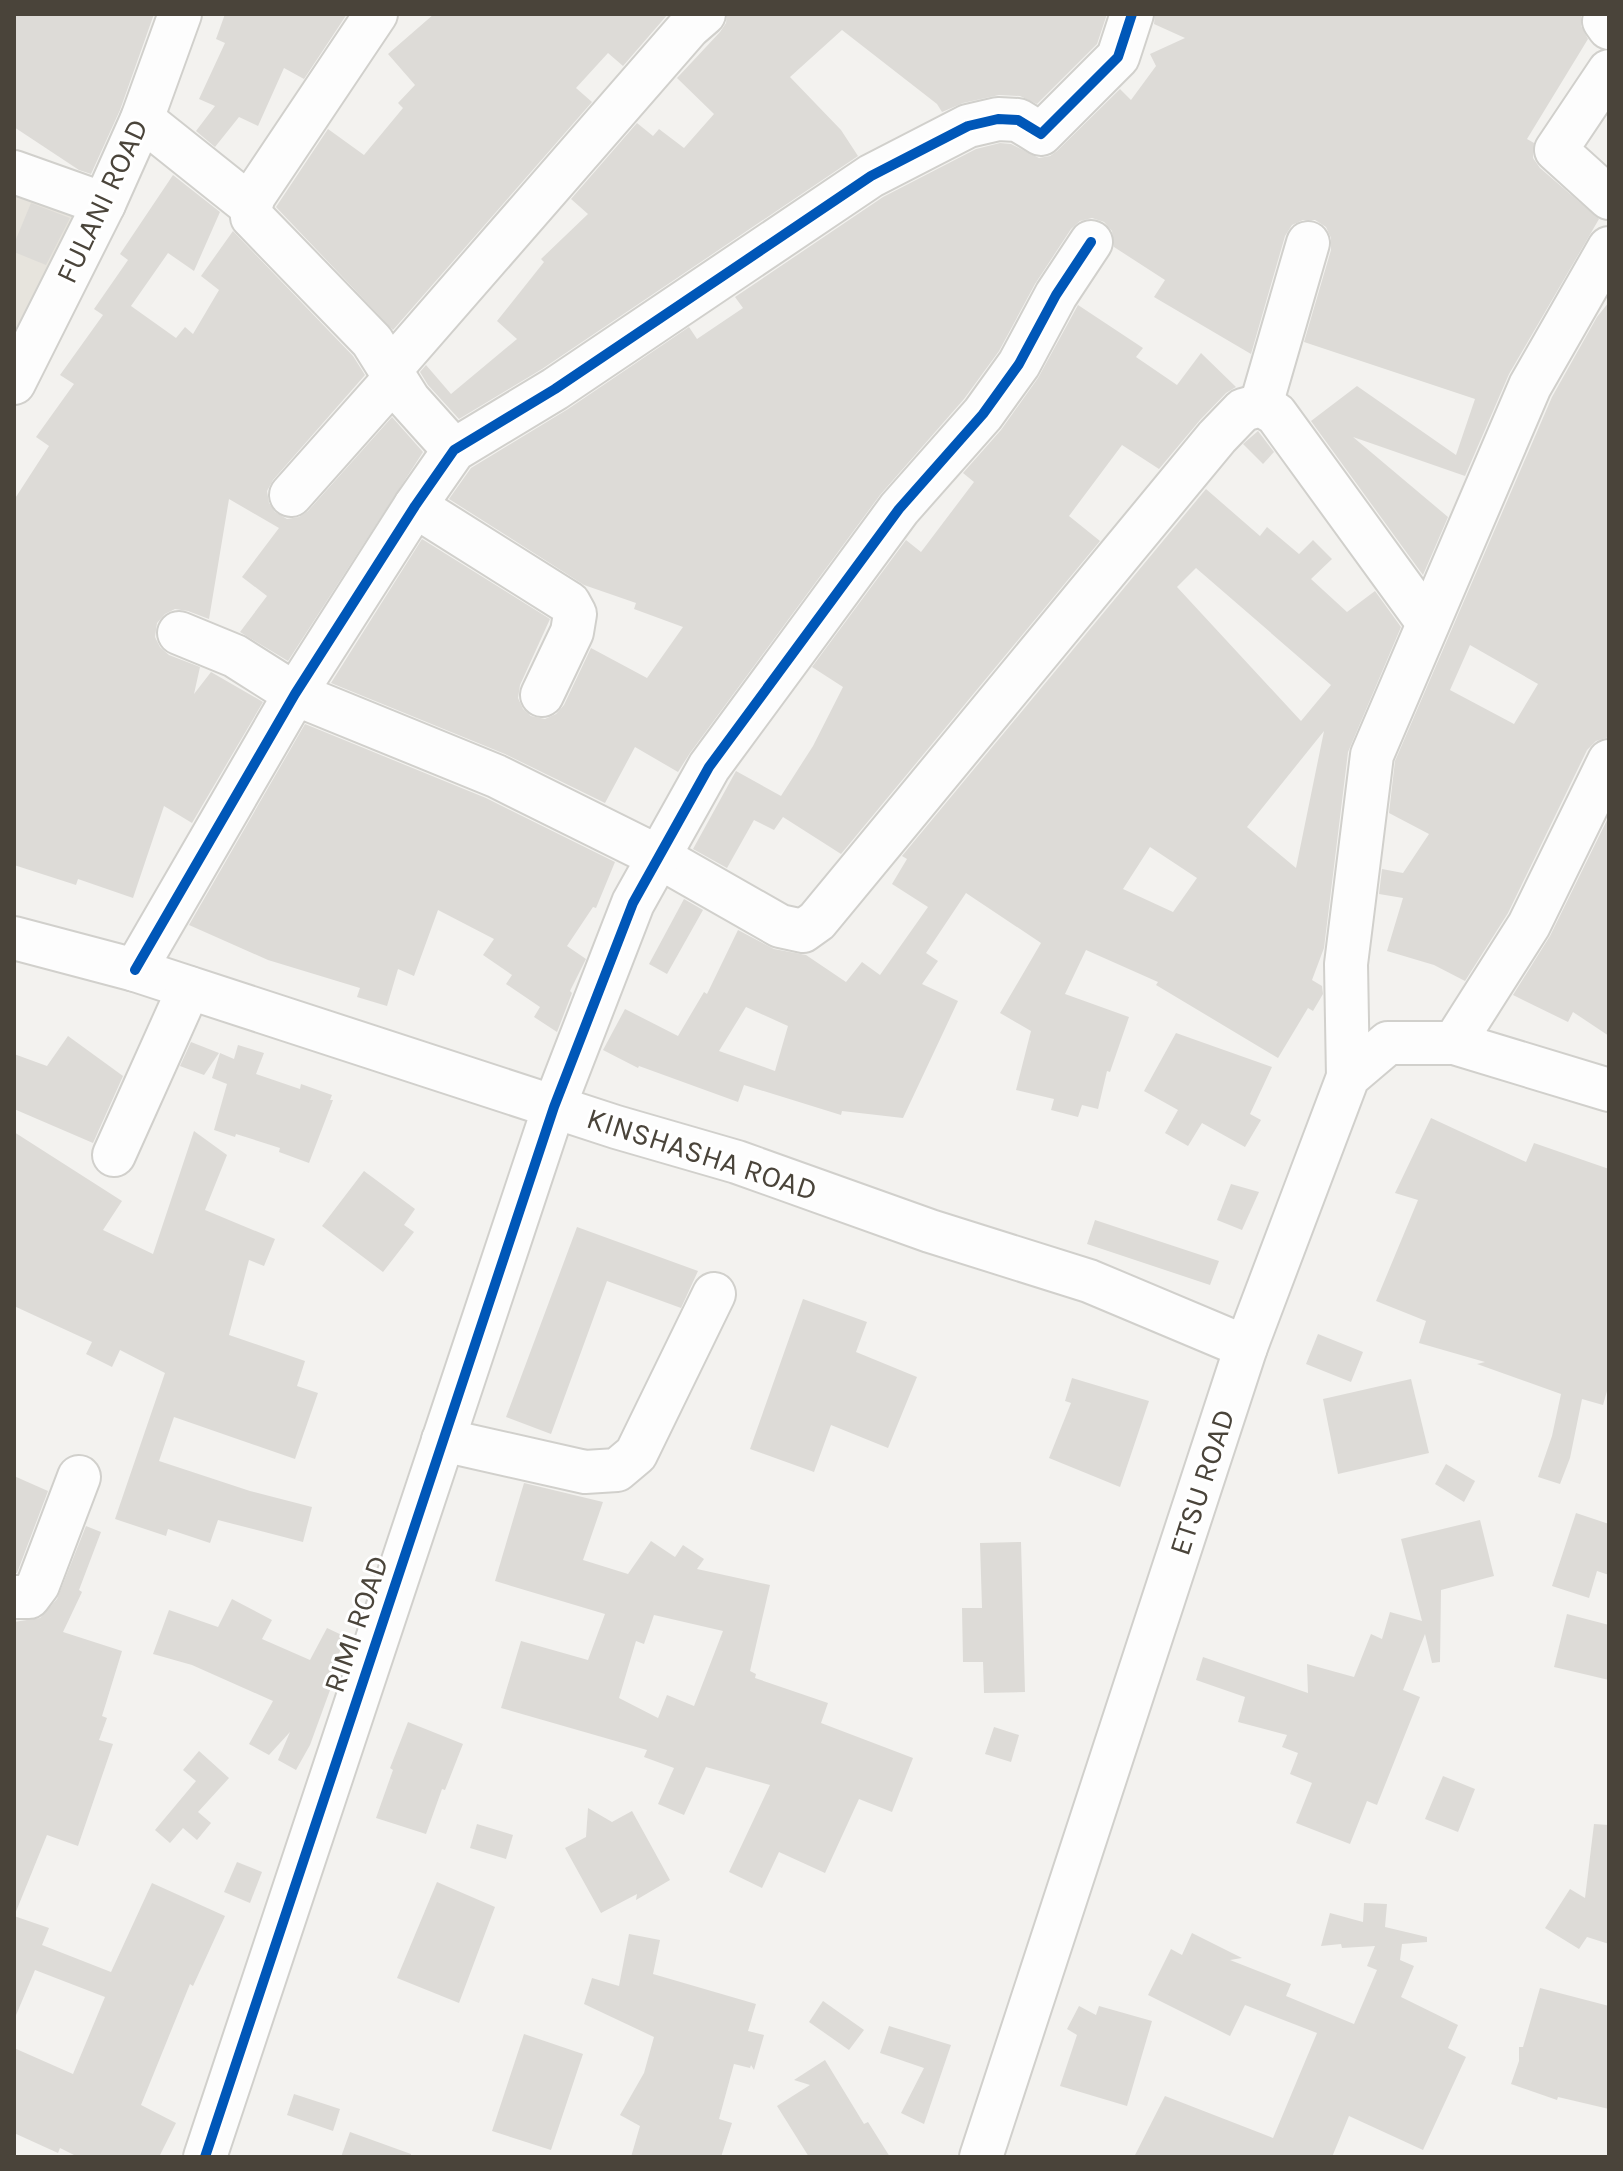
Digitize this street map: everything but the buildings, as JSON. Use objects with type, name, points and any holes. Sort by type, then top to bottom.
[{"type":"street","name":"FULANI ROAD","points":[[14,383],[104,204],[142,119],[180,14]]},
{"type":"street","points":[[376,14],[254,196],[252,217],[372,341],[409,400],[454,450]]},
{"type":"street","points":[[291,495],[689,27],[704,14]]},
{"type":"street","points":[[135,970],[295,694],[454,450],[555,389],[871,176],[968,126],[998,119],[1018,120],[1041,134],[1118,57],[1132,14]]},
{"type":"street","points":[[1606,14],[1604,21],[1609,28]]},
{"type":"street","points":[[1609,71],[1556,150],[1609,198]]},
{"type":"street","points":[[142,119],[251,206]]},
{"type":"street","points":[[14,172],[104,204]]},
{"type":"street","name":"RIMI ROAD","points":[[205,2157],[554,1107],[633,903],[709,767],[899,509],[983,414],[1019,364],[1056,295],[1091,242]]},
{"type":"street","points":[[1261,405],[1308,243]]},
{"type":"street","points":[[1348,1077],[1346,964],[1372,755],[1530,386],[1609,248]]},
{"type":"street","points":[[179,633],[235,656],[295,694],[496,776],[659,857],[780,926],[803,931],[1078,607],[1217,437],[1243,410],[1261,405],[1276,414],[1428,623]]},
{"type":"street","points":[[415,506],[569,603],[575,614],[572,632],[542,695]]},
{"type":"street","points":[[1454,1043],[1529,925],[1609,761]]},
{"type":"street","name":"KINSHASHA ROAD","points":[[14,938],[135,970],[554,1107],[737,1162],[930,1231],[1089,1281],[1246,1347]]},
{"type":"street","points":[[114,1155],[189,988]]},
{"type":"street","name":"ETSU ROAD","points":[[981,2157],[1246,1347],[1348,1077],[1388,1043],[1454,1043],[1609,1090]]},
{"type":"street","points":[[443,1440],[585,1472],[617,1470],[636,1454],[714,1294]]},
{"type":"street","points":[[14,1597],[29,1597],[38,1585],[79,1477]]},
{"type":"shaded area","points":[[14,174],[113,207],[14,336]]},
{"type":"cycle path","points":[[135,970],[295,694],[454,450],[555,389],[871,176],[968,126],[998,119],[1018,120],[1041,134],[1118,57],[1132,14]]},
{"type":"cycle path","points":[[205,2157],[554,1107],[633,903],[709,767],[899,509],[983,414],[1019,364],[1056,295],[1091,242]]}]
